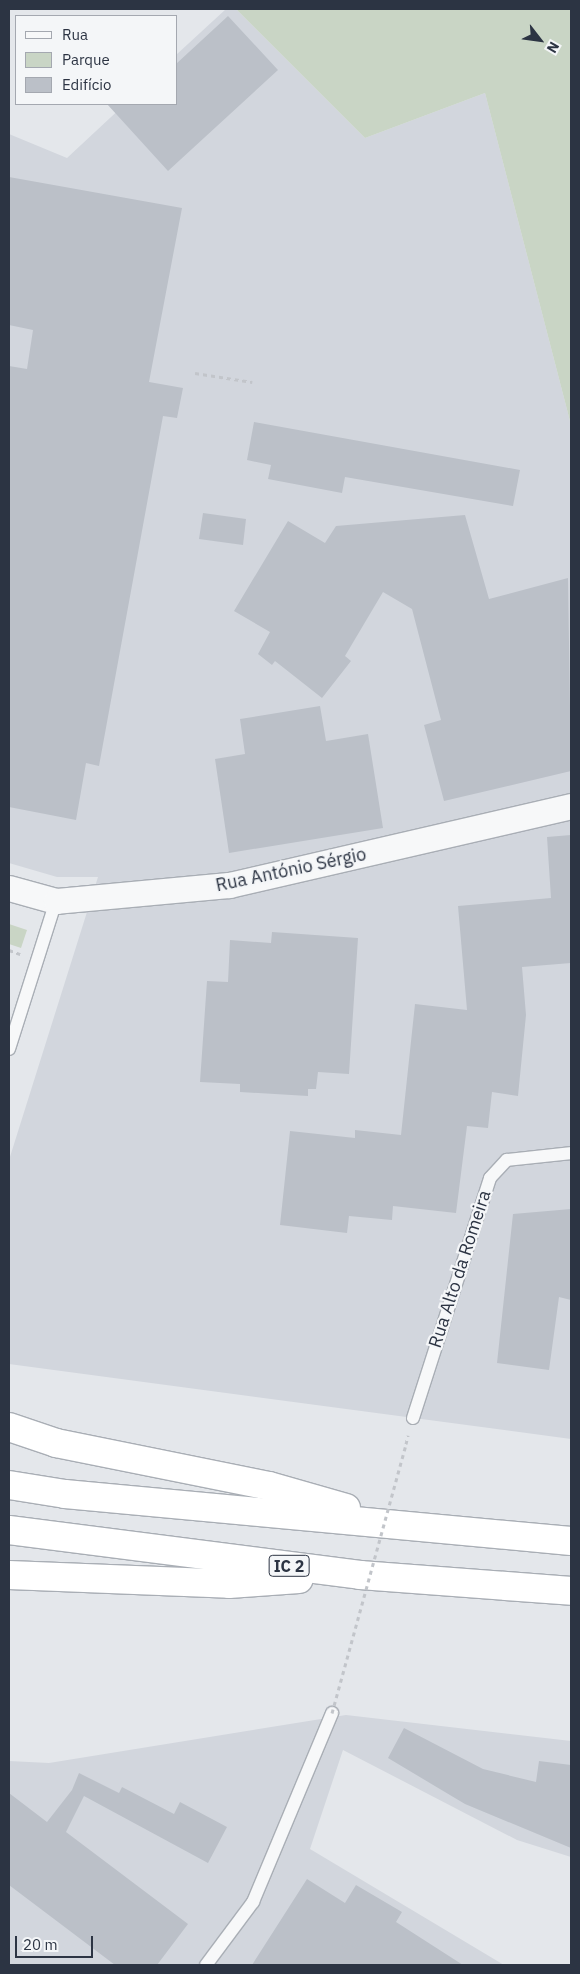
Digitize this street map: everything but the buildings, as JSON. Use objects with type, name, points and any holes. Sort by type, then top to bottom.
[{"type":"highway","points":[[9,1427],[56,1443],[269,1486],[408,1526]]},
{"type":"highway","points":[[9,1485],[571,1541]]},
{"type":"highway","name":"IC 2","points":[[9,1530],[360,1575],[571,1592]]},
{"type":"highway","points":[[9,1575],[230,1584],[360,1575]]},
{"type":"street","name":"Rua António Sérgio","points":[[9,888],[56,901],[229,885],[571,806]]},
{"type":"lane","points":[[9,1049],[56,901]]},
{"type":"lane","name":"Rua Alto da Romeira","points":[[414,1418],[490,1178],[507,1160],[571,1153]]},
{"type":"lane","points":[[206,1965],[253,1902],[332,1714]]},
{"type":"path","points":[[195,373],[252,382]]},
{"type":"path","points":[[9,950],[20,953]]},
{"type":"path","points":[[332,1714],[406,1444]]},
{"type":"shaded area","points":[[226,9],[236,9],[365,138],[485,93],[571,425],[571,1439],[9,1364],[9,1160],[98,877],[57,877],[9,863],[9,134],[67,158],[124,105],[178,105],[178,53]]},
{"type":"shaded area","points":[[346,1715],[571,1741],[571,1857],[517,1840],[343,1750],[310,1849],[504,1965],[9,1965],[9,1761],[49,1763]]},
{"type":"green space","points":[[236,9],[571,9],[571,425],[485,93],[365,138]]},
{"type":"green space","points":[[9,924],[27,930],[21,948],[9,944]]}]
